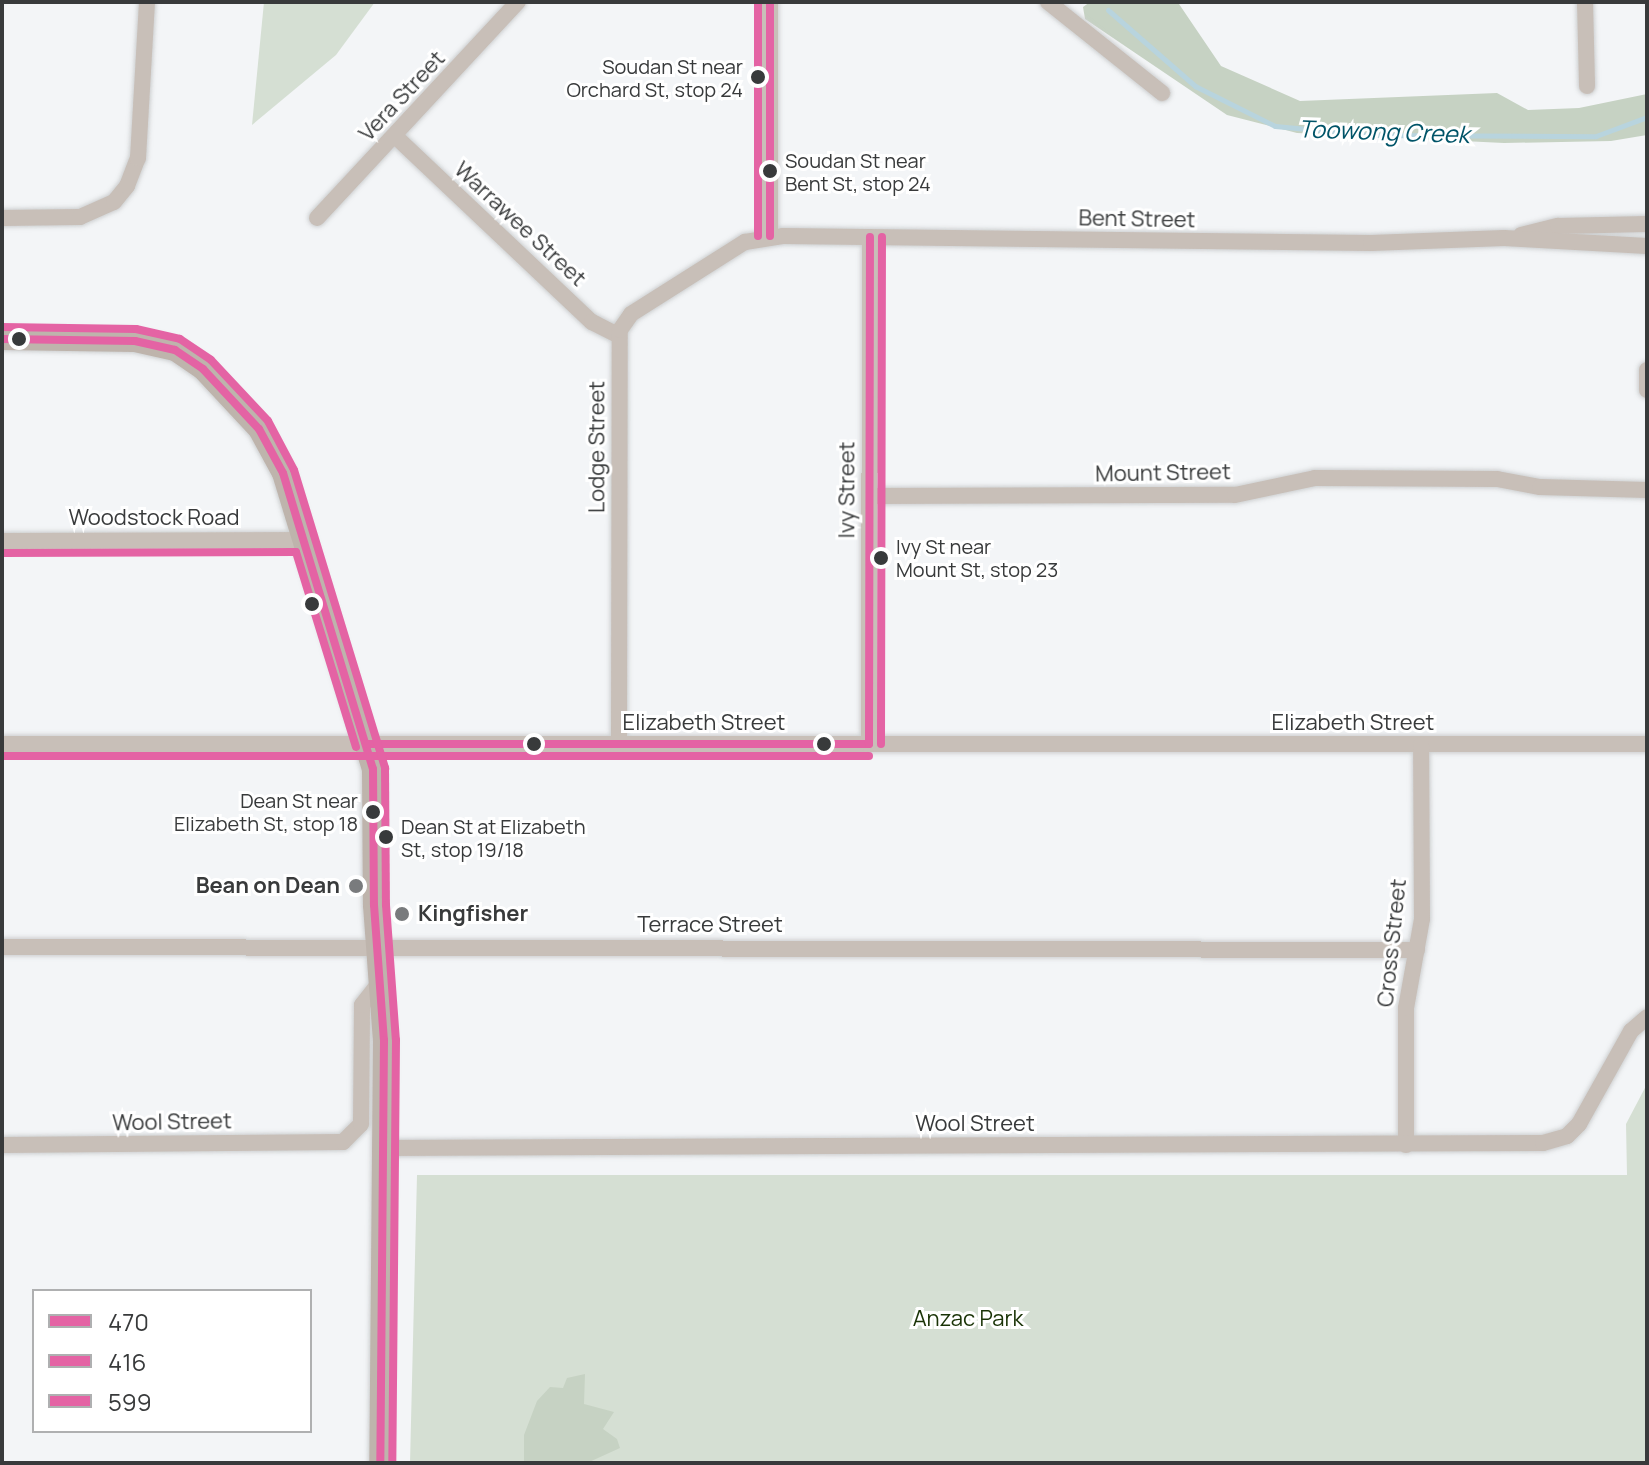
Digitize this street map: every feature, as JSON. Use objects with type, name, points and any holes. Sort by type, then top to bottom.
[{"type":"street","points":[[2,218],[80,217],[114,202],[127,186],[138,158],[147,2]]},
{"type":"street","name":"Vera Street","points":[[317,218],[518,2]]},
{"type":"street","points":[[619,336],[627,318],[639,309],[738,246],[770,236],[770,2]]},
{"type":"street","points":[[1048,2],[1162,93]]},
{"type":"street","points":[[1585,2],[1587,86]]},
{"type":"street","name":"Warrawee Street","points":[[395,136],[592,322],[619,336]]},
{"type":"street","name":"Bent Street","points":[[1504,238],[1558,226],[1647,224]]},
{"type":"street","name":"Bent Street","points":[[770,236],[1371,243],[1504,238],[1647,246]]},
{"type":"street","name":"Ivy Street","points":[[869,744],[870,237]]},
{"type":"street","name":"Lodge Street","points":[[619,336],[619,745]]},
{"type":"street","points":[[2,339],[135,341],[175,350],[203,369],[267,440],[305,540],[367,744],[375,785],[379,946],[383,978],[380,1463]]},
{"type":"street","points":[[1647,370],[1647,390]]},
{"type":"street","name":"Mount Street","points":[[869,496],[1235,495],[1303,478],[1497,479],[1540,487],[1647,490]]},
{"type":"street","name":"Woodstock Road","points":[[2,541],[305,540]]},
{"type":"street","name":"Elizabeth Street","points":[[2,744],[1647,744]]},
{"type":"street","name":"Cross Street","points":[[1406,1145],[1406,1008],[1422,919],[1421,745]]},
{"type":"street","name":"Terrace Street","points":[[2,947],[1417,950]]},
{"type":"street","name":"Wool Street","points":[[2,1145],[343,1142],[361,1124],[362,1005],[383,978]]},
{"type":"street","name":"Wool Street","points":[[383,1148],[1543,1143],[1567,1136],[1587,1112],[1631,1031],[1647,1017]]},
{"type":"green space","points":[[264,2],[375,2],[336,55],[252,125]]},
{"type":"green space","points":[[1090,2],[1179,4],[1221,66],[1300,101],[1497,93],[1528,110],[1579,108],[1647,94],[1647,135],[1611,141],[1504,143],[1297,133],[1227,115],[1085,19],[1083,7]]},
{"type":"green space","name":"Anzac Park","points":[[1647,1084],[1647,1463],[410,1463],[417,1175],[1627,1175],[1626,1124]]},
{"type":"green space","points":[[585,1374],[584,1404],[614,1412],[603,1429],[617,1439],[620,1448],[587,1463],[524,1463],[524,1435],[537,1401],[550,1387],[563,1388],[567,1378]]},
{"type":"waterway","name":"Toowong Creek","points":[[1108,10],[1195,86],[1275,126],[1372,135],[1596,136],[1647,117]]},
{"type":"transit line","name":"416","points":[[758,2],[758,236]]},
{"type":"transit line","name":"470","points":[[770,2],[770,236]]},
{"type":"transit line","name":"470","points":[[869,744],[870,237]]},
{"type":"transit line","name":"416","points":[[881,744],[882,237]]},
{"type":"transit line","name":"599","points":[[2,327],[136,329],[180,339],[211,360],[268,421],[294,470],[385,768],[386,905],[396,1040],[392,1463]]},
{"type":"transit line","name":"470","points":[[2,339],[135,341],[175,350],[203,369],[259,429],[283,473],[373,769],[374,905],[384,1040],[380,1463]]},
{"type":"transit line","name":"416","points":[[2,553],[296,552],[356,747]]},
{"type":"transit line","name":"470","points":[[367,744],[869,744]]},
{"type":"transit line","name":"416","points":[[2,756],[869,756]]},
{"type":"place","name":"Soudan St near Orchard St, stop 24","points":[[758,77]]},
{"type":"place","name":"Soudan St near Bent St, stop 24","points":[[770,171]]},
{"type":"place","name":"Ivy St near Mount St, stop 23","points":[[881,558]]},
{"type":"place","name":"Dean St near Elizabeth St, stop 18","points":[[373,812]]},
{"type":"place","name":"Dean St at Elizabeth St, stop 19/18","points":[[386,837]]},
{"type":"place","name":"Bean on Dean","points":[[356,886]]},
{"type":"place","name":"Kingfisher","points":[[402,914]]}]
